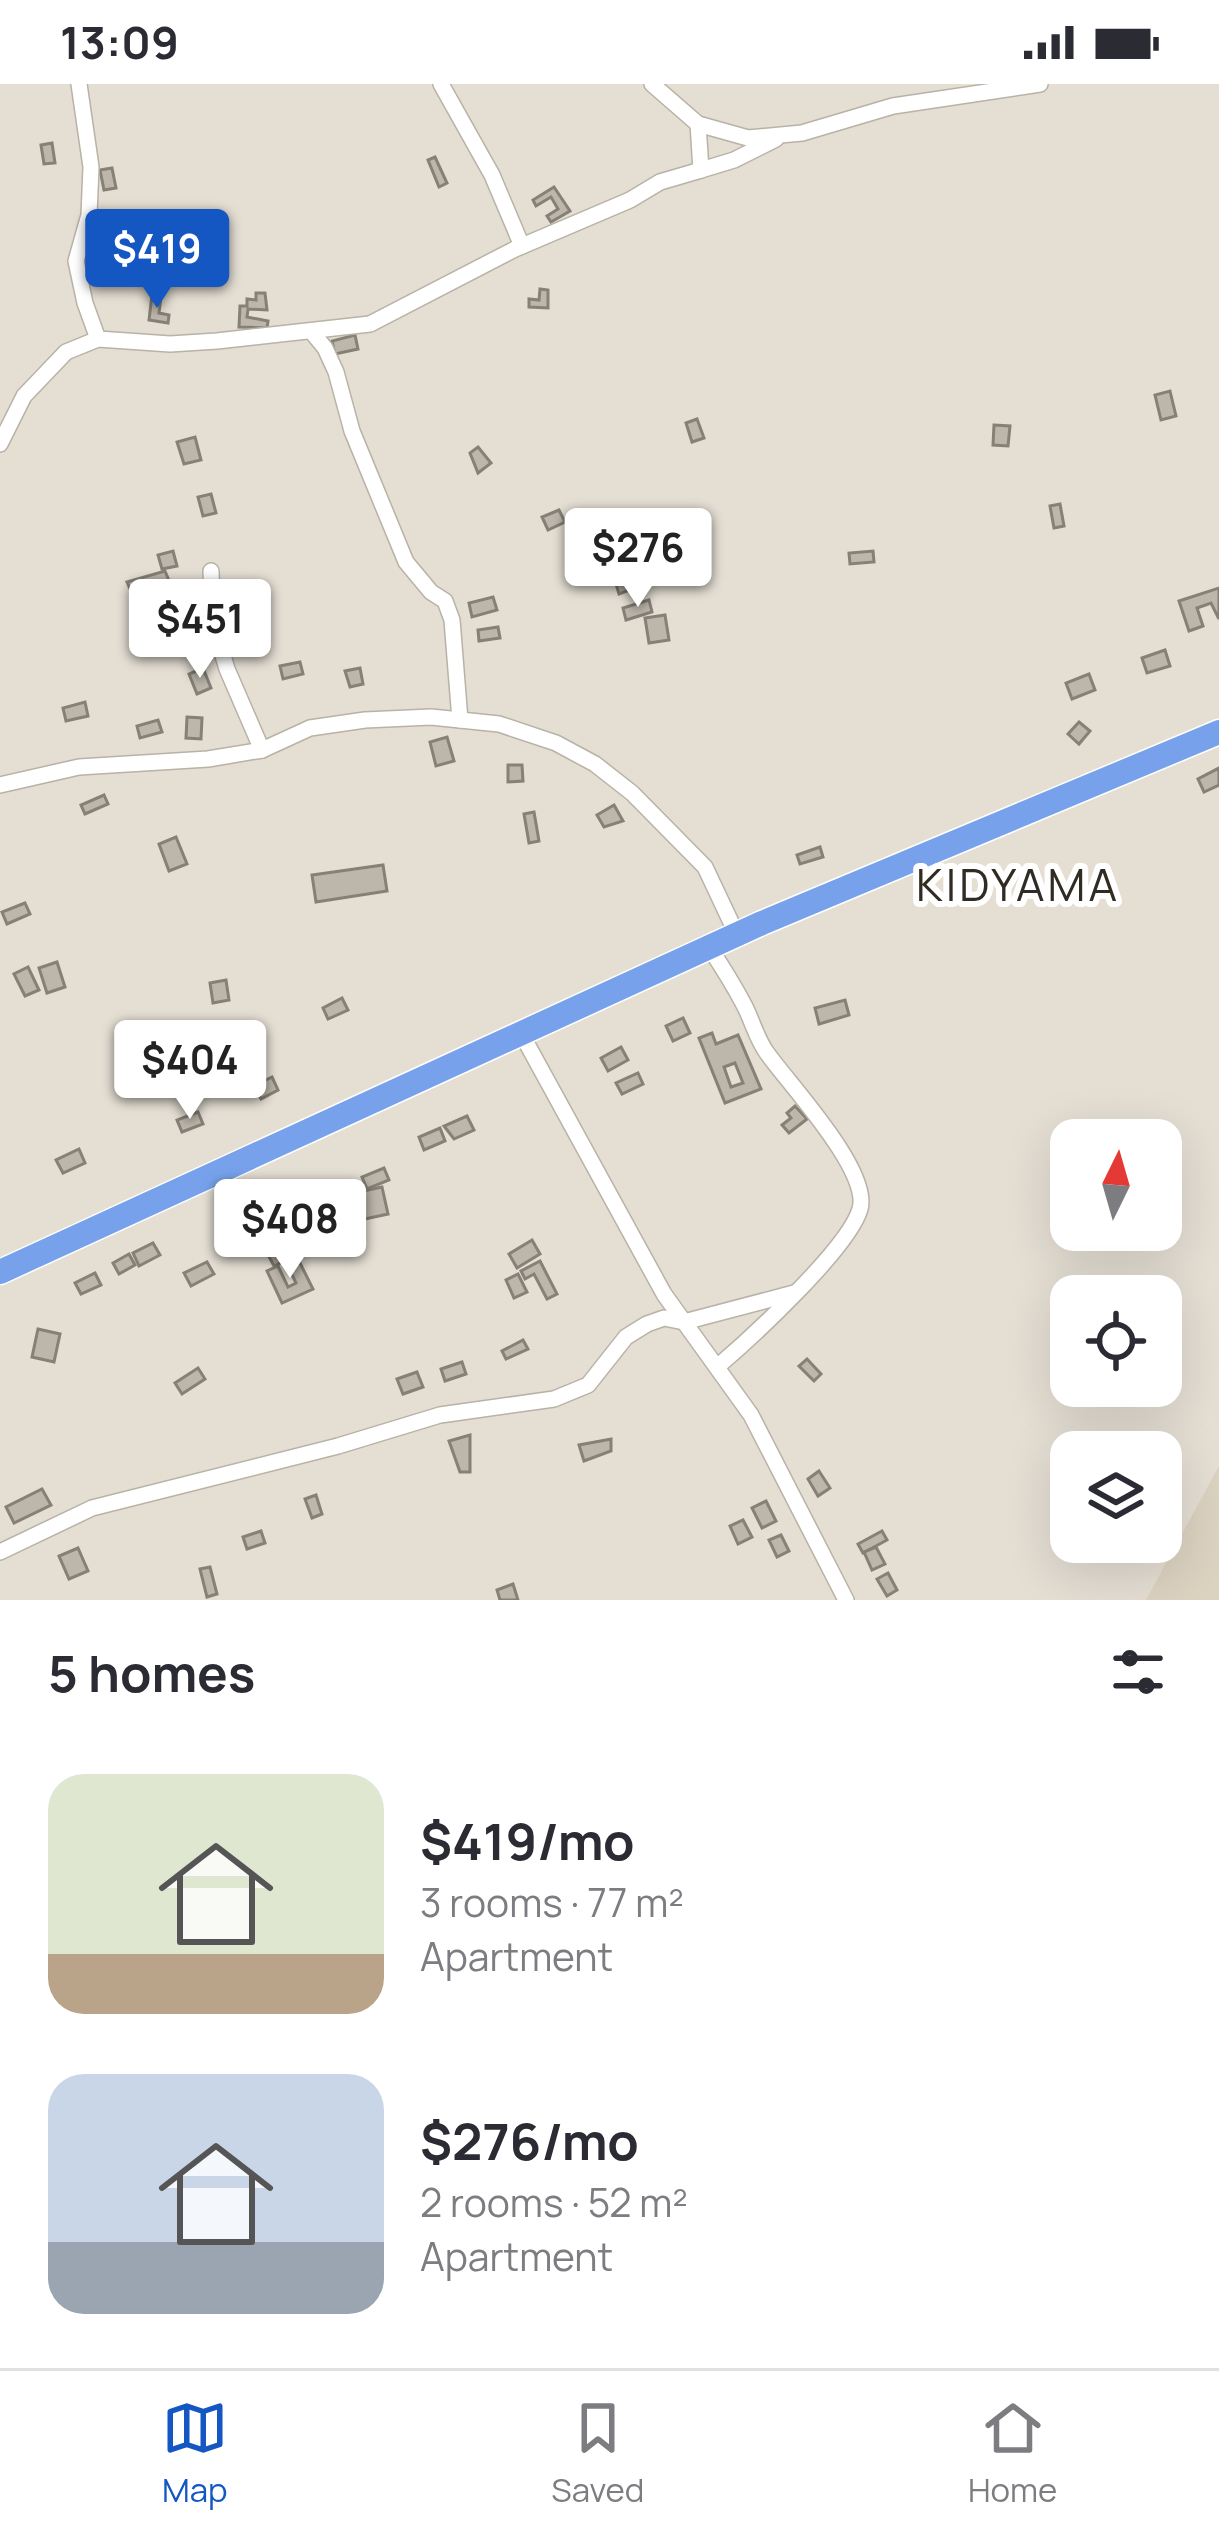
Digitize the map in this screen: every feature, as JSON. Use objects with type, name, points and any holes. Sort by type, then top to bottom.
[{"type":"highway","points":[[0,1272],[737,934],[1219,732]]},
{"type":"street","points":[[79,84],[91,167],[89,214],[76,260],[98,339]]},
{"type":"street","points":[[441,84],[492,175],[522,246]]},
{"type":"street","points":[[652,84],[698,124],[748,138],[784,135],[893,106],[1040,84]]},
{"type":"street","points":[[698,124],[701,170]]},
{"type":"street","points":[[0,444],[24,396],[67,352],[98,339],[170,344],[370,324],[660,182],[754,152],[784,135]]},
{"type":"street","points":[[311,331],[336,372],[352,431],[406,562],[445,601],[452,620],[460,720]]},
{"type":"street","points":[[212,571],[213,622],[227,669],[262,750]]},
{"type":"street","points":[[0,785],[79,767],[208,759],[262,750],[310,728],[409,718],[499,724],[556,743],[613,779],[705,867],[737,934]]},
{"type":"street","points":[[709,947],[743,1002],[764,1051],[853,1172],[861,1198],[855,1220],[794,1293],[717,1366]]},
{"type":"street","points":[[521,1033],[621,1220],[684,1322],[751,1415],[846,1600]]},
{"type":"street","points":[[0,1552],[92,1508],[440,1415],[554,1399],[589,1385],[626,1337],[646,1324],[664,1318],[684,1322],[794,1293]]},
{"type":"shaded area","points":[[1219,1466],[1219,1600],[1146,1600],[1166,1563],[1182,1563],[1182,1534]]},
{"type":"building","points":[[52,143],[55,163],[44,164],[41,145]]},
{"type":"building","points":[[435,157],[447,183],[439,187],[428,160]]},
{"type":"building","points":[[112,168],[116,188],[104,190],[100,170]]},
{"type":"building","points":[[554,187],[570,211],[551,222],[547,216],[558,209],[551,197],[536,206],[533,200]]},
{"type":"building","points":[[540,289],[548,290],[548,308],[529,307],[529,299],[539,300]]},
{"type":"building","points":[[256,293],[265,293],[267,310],[248,309],[247,317],[268,321],[267,328],[239,327],[240,306],[247,306],[247,299],[256,300]]},
{"type":"building","points":[[152,295],[161,297],[159,313],[169,315],[168,323],[149,320]]},
{"type":"building","points":[[355,335],[358,349],[335,354],[332,341]]},
{"type":"building","points":[[1170,391],[1176,416],[1161,420],[1155,395]]},
{"type":"building","points":[[697,419],[704,438],[692,442],[686,423]]},
{"type":"building","points":[[994,425],[1010,426],[1008,446],[993,445]]},
{"type":"building","points":[[195,437],[201,460],[184,464],[177,442]]},
{"type":"building","points":[[478,447],[491,463],[478,473],[470,453]]},
{"type":"building","points":[[211,494],[216,513],[203,516],[198,497]]},
{"type":"building","points":[[1060,504],[1064,526],[1054,528],[1050,506]]},
{"type":"building","points":[[559,510],[565,522],[548,530],[542,517]]},
{"type":"building","points":[[173,551],[177,566],[162,569],[158,555]]},
{"type":"building","points":[[873,551],[874,562],[850,564],[849,553]]},
{"type":"building","points":[[626,570],[632,589],[619,594],[613,574]]},
{"type":"building","points":[[165,571],[170,583],[152,590],[154,595],[182,586],[187,598],[172,604],[179,603],[192,636],[176,650],[161,611],[151,615],[146,603],[141,605],[134,598],[127,582]]},
{"type":"building","points":[[1219,588],[1219,619],[1211,603],[1197,608],[1203,626],[1189,631],[1179,601]]},
{"type":"building","points":[[493,597],[497,610],[472,617],[469,603]]},
{"type":"building","points":[[649,600],[652,612],[626,620],[623,608]]},
{"type":"building","points":[[665,615],[669,640],[649,643],[645,618]]},
{"type":"building","points":[[498,627],[500,638],[479,641],[478,630]]},
{"type":"building","points":[[1165,650],[1170,666],[1147,673],[1142,658]]},
{"type":"building","points":[[300,662],[303,674],[283,679],[280,666]]},
{"type":"building","points":[[203,668],[211,688],[197,694],[189,674]]},
{"type":"building","points":[[360,668],[363,684],[350,687],[345,671]]},
{"type":"building","points":[[1089,674],[1095,690],[1072,699],[1066,683]]},
{"type":"building","points":[[85,702],[88,716],[66,721],[63,708]]},
{"type":"building","points":[[187,717],[202,718],[201,739],[186,738]]},
{"type":"building","points":[[158,720],[162,732],[140,738],[137,726]]},
{"type":"building","points":[[1079,722],[1090,731],[1079,744],[1068,734]]},
{"type":"building","points":[[447,737],[454,761],[436,766],[430,742]]},
{"type":"building","points":[[508,765],[522,765],[523,781],[508,782]]},
{"type":"building","points":[[1219,768],[1219,785],[1204,792],[1198,779]]},
{"type":"building","points":[[104,795],[108,804],[85,814],[81,805]]},
{"type":"building","points":[[614,805],[623,821],[604,827],[597,815]]},
{"type":"building","points":[[534,812],[539,841],[529,843],[524,814]]},
{"type":"building","points":[[176,837],[187,864],[169,871],[159,844]]},
{"type":"building","points":[[820,847],[823,857],[800,864],[797,855]]},
{"type":"building","points":[[383,865],[387,891],[316,902],[312,875]]},
{"type":"building","points":[[25,903],[30,914],[7,924],[2,912]]},
{"type":"building","points":[[57,962],[65,987],[47,993],[39,968]]},
{"type":"building","points":[[28,967],[39,990],[25,996],[14,974]]},
{"type":"building","points":[[226,980],[229,1000],[213,1003],[210,983]]},
{"type":"building","points":[[342,998],[348,1010],[328,1019],[323,1008]]},
{"type":"building","points":[[845,1000],[849,1015],[819,1024],[815,1008]]},
{"type":"building","points":[[683,1018],[690,1033],[673,1041],[666,1026]]},
{"type":"building","points":[[712,1033],[716,1044],[738,1035],[761,1089],[725,1103],[699,1038]],"holes":[[[735,1063],[743,1083],[731,1087],[724,1067]]]},
{"type":"building","points":[[258,1034],[262,1043],[239,1052],[235,1043]]},
{"type":"building","points":[[621,1047],[628,1060],[608,1071],[601,1058]]},
{"type":"building","points":[[638,1073],[643,1084],[622,1094],[616,1083]]},
{"type":"building","points":[[272,1077],[278,1090],[261,1099],[254,1086]]},
{"type":"building","points":[[795,1106],[807,1119],[789,1133],[782,1125]]},
{"type":"building","points":[[198,1112],[203,1124],[182,1132],[177,1120]]},
{"type":"building","points":[[467,1116],[474,1130],[454,1139],[444,1126]]},
{"type":"building","points":[[440,1128],[445,1141],[424,1150],[419,1137]]},
{"type":"building","points":[[79,1149],[85,1163],[63,1173],[56,1160]]},
{"type":"building","points":[[384,1168],[389,1180],[367,1189],[362,1177]]},
{"type":"building","points":[[382,1187],[388,1214],[365,1219],[359,1192]]},
{"type":"building","points":[[268,1188],[274,1200],[254,1210],[248,1198]]},
{"type":"building","points":[[287,1239],[296,1255],[274,1266],[266,1251]]},
{"type":"building","points":[[532,1240],[540,1254],[517,1268],[509,1254]]},
{"type":"building","points":[[153,1243],[160,1255],[139,1266],[133,1253]]},
{"type":"building","points":[[129,1254],[135,1265],[119,1274],[113,1263]]},
{"type":"building","points":[[297,1257],[313,1289],[282,1303],[267,1271],[278,1266],[288,1287],[296,1283],[286,1262]]},
{"type":"building","points":[[540,1261],[557,1294],[547,1299],[534,1274],[525,1279],[521,1271]]},
{"type":"building","points":[[207,1262],[214,1274],[191,1286],[184,1273]]},
{"type":"building","points":[[95,1273],[101,1285],[81,1294],[75,1283]]},
{"type":"building","points":[[518,1274],[527,1292],[514,1298],[506,1280]]},
{"type":"building","points":[[38,1329],[60,1334],[54,1362],[32,1357]]},
{"type":"building","points":[[523,1340],[528,1349],[506,1359],[502,1351]]},
{"type":"building","points":[[807,1359],[821,1374],[814,1381],[799,1366]]},
{"type":"building","points":[[462,1362],[466,1374],[445,1381],[441,1369]]},
{"type":"building","points":[[198,1368],[205,1379],[182,1394],[175,1383]]},
{"type":"building","points":[[417,1372],[423,1387],[403,1394],[397,1379]]},
{"type":"building","points":[[470,1435],[470,1472],[460,1472],[449,1441]]},
{"type":"building","points":[[611,1439],[611,1451],[584,1461],[579,1445]]},
{"type":"building","points":[[819,1471],[830,1488],[818,1496],[808,1479]]},
{"type":"building","points":[[42,1489],[51,1505],[14,1523],[6,1507]]},
{"type":"building","points":[[316,1495],[322,1514],[312,1518],[305,1499]]},
{"type":"building","points":[[766,1501],[776,1521],[762,1528],[752,1508]]},
{"type":"building","points":[[743,1520],[752,1537],[738,1544],[730,1526]]},
{"type":"building","points":[[261,1531],[265,1543],[247,1549],[243,1537]]},
{"type":"building","points":[[882,1531],[887,1540],[863,1553],[858,1544]]},
{"type":"building","points":[[781,1535],[789,1551],[777,1557],[769,1540]]},
{"type":"building","points":[[876,1547],[885,1564],[872,1570],[864,1552]]},
{"type":"building","points":[[78,1548],[88,1571],[69,1579],[59,1556]]},
{"type":"building","points":[[210,1567],[217,1594],[207,1597],[200,1569]]},
{"type":"building","points":[[888,1573],[897,1590],[887,1596],[877,1579]]},
{"type":"building","points":[[513,1584],[518,1600],[500,1600],[497,1590]]},
{"type":"district","name":"KIDYAMA","points":[[1018,885]]}]
